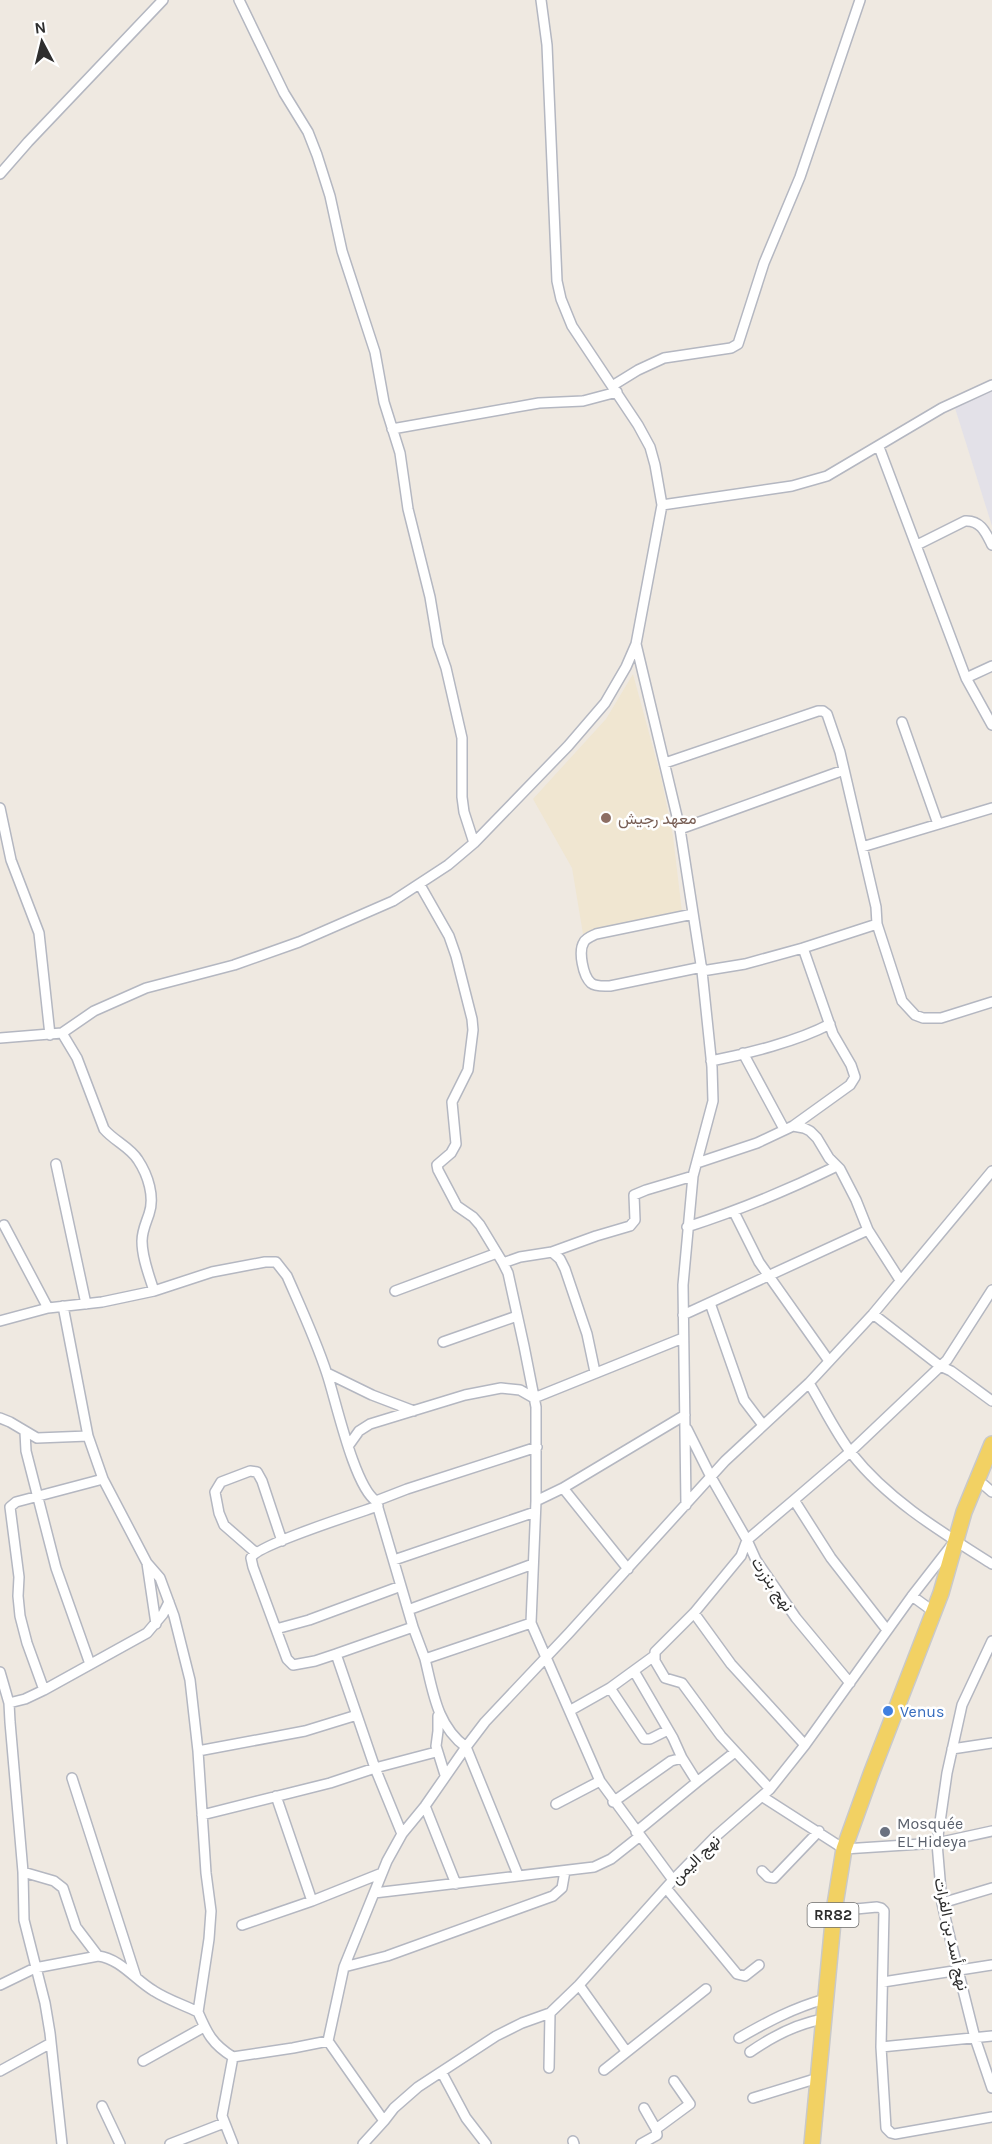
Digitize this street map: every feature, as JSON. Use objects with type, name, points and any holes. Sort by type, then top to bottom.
[{"type":"main road","name":"RR82","points":[[812,2144],[834,1911],[844,1849],[945,1583],[992,1444]]},
{"type":"main road","name":"RR82","points":[[958,1543],[988,1488],[992,1465]]},
{"type":"street","points":[[0,174],[163,0]]},
{"type":"street","points":[[238,0],[284,93],[308,132],[317,155],[330,196],[342,250],[375,352],[384,402],[399,453],[408,508],[430,597],[438,645],[446,668],[462,738],[462,797],[464,812],[474,843]]},
{"type":"street","points":[[0,1038],[62,1034],[94,1011],[118,999],[146,988],[234,964],[299,942],[393,901],[420,885],[474,843],[568,746],[605,704],[626,667],[636,644],[662,505],[650,447],[572,326],[557,281],[547,45],[541,0]]},
{"type":"street","points":[[392,429],[539,403],[583,401],[614,389],[638,370],[664,358],[731,348],[738,344],[764,263],[800,177],[860,0]]},
{"type":"street","points":[[662,505],[810,482],[828,476],[942,408],[992,385]]},
{"type":"street","points":[[879,447],[966,678],[992,725]]},
{"type":"street","points":[[917,545],[965,521],[979,524],[986,531],[992,545]]},
{"type":"street","points":[[636,644],[680,829],[702,969],[711,1061],[713,1101],[693,1176],[683,1285],[686,1506]]},
{"type":"street","points":[[966,678],[992,666]]},
{"type":"street","points":[[665,763],[823,711],[827,714],[844,770],[876,907],[877,924],[902,1001],[915,1015],[923,1018],[940,1018],[992,1002]]},
{"type":"street","points":[[902,723],[938,824]]},
{"type":"street","points":[[680,829],[844,770]]},
{"type":"street","points":[[0,808],[11,860],[39,933],[50,1035]]},
{"type":"street","points":[[862,848],[992,808]]},
{"type":"street","points":[[420,885],[449,936],[472,1019],[468,1070],[452,1102],[456,1144],[451,1153],[438,1165],[438,1170],[457,1206],[475,1219],[508,1273],[536,1407],[536,1501],[531,1623],[571,1710],[600,1781],[613,1802],[673,1880]]},
{"type":"street","points":[[693,914],[596,934],[585,939],[582,945],[582,959],[589,980],[593,984],[610,986],[702,969],[745,964],[877,924]]},
{"type":"street","points":[[697,1163],[757,1143],[788,1128],[850,1085],[855,1077],[855,1072],[833,1034],[803,948]]},
{"type":"street","points":[[711,1061],[811,1034],[830,1024]]},
{"type":"street","points":[[62,1034],[72,1048],[81,1068],[104,1129],[138,1159],[148,1180],[151,1202],[143,1232],[142,1251],[154,1291]]},
{"type":"street","points":[[743,1053],[788,1128]]},
{"type":"street","points":[[788,1128],[810,1131],[837,1166],[856,1200],[868,1230],[900,1280]]},
{"type":"street","points":[[56,1164],[86,1304]]},
{"type":"street","points":[[687,1227],[734,1212],[788,1190],[837,1166]]},
{"type":"street","points":[[384,2121],[327,2041],[344,1967],[382,1873],[402,1834],[425,1806],[485,1722],[711,1477],[809,1383],[873,1314],[992,1171]]},
{"type":"street","points":[[503,1263],[520,1257],[552,1252],[630,1226],[635,1220],[634,1195],[693,1176]]},
{"type":"street","points":[[734,1212],[749,1245],[829,1361]]},
{"type":"street","points":[[4,1225],[48,1308]]},
{"type":"street","points":[[683,1315],[868,1230]]},
{"type":"street","points":[[552,1252],[560,1259],[565,1269],[587,1334],[595,1372]]},
{"type":"street","points":[[395,1291],[497,1253]]},
{"type":"street","points":[[0,1321],[48,1308],[102,1302],[154,1291],[212,1272],[276,1262],[287,1276],[327,1373],[364,1488],[377,1503],[413,1627],[425,1659],[438,1710],[446,1729],[466,1747],[518,1875]]},
{"type":"street","points":[[571,1710],[610,1688],[654,1656],[741,1556],[747,1540],[850,1452],[953,1353],[992,1290]]},
{"type":"street","points":[[710,1303],[744,1400],[763,1425]]},
{"type":"street","points":[[63,1306],[87,1436],[103,1479],[147,1563],[160,1578],[177,1623],[190,1680],[211,1911],[198,2012],[204,2027],[218,2048],[233,2057],[293,2049],[327,2041]]},
{"type":"street","points":[[873,1314],[940,1366],[951,1371],[992,1401]]},
{"type":"street","points":[[443,1342],[517,1316]]},
{"type":"street","points":[[534,1398],[683,1338]]},
{"type":"street","points":[[327,1373],[372,1395],[414,1411]]},
{"type":"street","points":[[809,1383],[850,1452],[892,1493],[958,1543],[992,1564]]},
{"type":"street","points":[[349,1445],[359,1431],[367,1426],[465,1395],[501,1388],[520,1390],[534,1398]]},
{"type":"street","points":[[0,1418],[33,1437],[41,1439],[87,1436]]},
{"type":"street","points":[[536,1501],[685,1420]]},
{"type":"street","name":"نهج بنزرت","points":[[685,1420],[711,1477],[756,1560],[796,1618],[850,1683]]},
{"type":"street","points":[[26,1432],[25,1447],[56,1568],[90,1664]]},
{"type":"street","points":[[413,1627],[315,1661],[293,1665],[287,1659],[251,1558],[255,1552],[407,1489],[537,1447]]},
{"type":"street","points":[[255,1552],[224,1525],[215,1494],[221,1482],[250,1471],[257,1472],[282,1541]]},
{"type":"street","points":[[44,1690],[20,1616],[19,1577],[9,1512],[10,1505],[14,1502],[103,1479]]},
{"type":"street","points":[[563,1488],[628,1569]]},
{"type":"street","points":[[794,1500],[831,1558],[887,1630]]},
{"type":"street","points":[[394,1560],[535,1512]]},
{"type":"street","name":"نهج اليمن","points":[[363,2144],[394,2108],[418,2087],[496,2036],[550,2013],[579,1985],[673,1880],[715,1837],[770,1789],[805,1745],[928,1575],[958,1543]]},
{"type":"street","points":[[147,1563],[156,1624]]},
{"type":"street","points":[[408,1610],[533,1564]]},
{"type":"street","points":[[928,1575],[945,1583]]},
{"type":"street","points":[[276,1629],[401,1586]]},
{"type":"street","points":[[912,1596],[934,1612]]},
{"type":"street","points":[[9,1703],[25,1699],[44,1690],[147,1634],[156,1624],[168,1602]]},
{"type":"street","points":[[693,1613],[731,1664],[805,1745]]},
{"type":"street","points":[[425,1659],[531,1623]]},
{"type":"street","name":"نهج أسد بن الفرات","points":[[992,1643],[962,1705],[952,1749],[938,1843],[942,1903],[975,2038],[992,2088]]},
{"type":"street","points":[[336,1654],[375,1768],[402,1834]]},
{"type":"street","points":[[654,1656],[665,1678],[682,1683],[735,1752],[770,1789]]},
{"type":"street","points":[[634,1671],[697,1782]]},
{"type":"street","points":[[0,1672],[9,1703],[23,1872],[24,1920],[45,2003],[62,2144]]},
{"type":"street","points":[[610,1688],[644,1739],[651,1739],[668,1730]]},
{"type":"street","points":[[438,1710],[436,1752],[445,1775]]},
{"type":"street","points":[[198,1751],[305,1731],[357,1714]]},
{"type":"street","points":[[0,1741],[11,1739]]},
{"type":"street","points":[[952,1749],[992,1743]]},
{"type":"street","points":[[202,1815],[330,1783],[436,1752]]},
{"type":"street","points":[[374,1893],[565,1871],[602,1864],[735,1752]]},
{"type":"street","points":[[613,1802],[671,1761],[682,1758]]},
{"type":"street","points":[[72,1778],[136,1977]]},
{"type":"street","points":[[556,1804],[600,1781]]},
{"type":"street","points":[[276,1796],[312,1901]]},
{"type":"street","points":[[763,1797],[844,1849],[938,1843],[992,1831]]},
{"type":"street","points":[[425,1806],[456,1884]]},
{"type":"street","points":[[762,1871],[768,1877],[774,1878],[819,1831]]},
{"type":"street","points":[[344,1967],[387,1956],[553,1896],[562,1888],[565,1871]]},
{"type":"street","points":[[23,1872],[54,1881],[63,1888],[76,1927],[98,1956]]},
{"type":"street","points":[[243,1925],[382,1873]]},
{"type":"street","points":[[666,1888],[737,1974],[745,1976],[759,1965]]},
{"type":"street","points":[[942,1903],[992,1888]]},
{"type":"street","points":[[834,1911],[877,1907],[882,1909],[881,2047],[886,2128],[891,2133],[907,2132],[992,2117]]},
{"type":"street","points":[[0,1985],[35,1968],[98,1956],[115,1961],[154,1991],[198,2012]]},
{"type":"street","points":[[883,1982],[992,1965]]},
{"type":"street","points":[[579,1985],[626,2051]]},
{"type":"street","points":[[603,2070],[706,1989]]},
{"type":"street","points":[[739,2038],[779,2015],[825,1999]]},
{"type":"street","points":[[549,2068],[550,2013]]},
{"type":"street","points":[[750,2052],[801,2023],[823,2019]]},
{"type":"street","points":[[143,2061],[204,2027]]},
{"type":"street","points":[[881,2047],[992,2036]]},
{"type":"street","points":[[0,2071],[51,2043]]},
{"type":"street","points":[[233,2057],[222,2108],[224,2123],[233,2144]]},
{"type":"street","points":[[442,2073],[466,2118],[486,2144]]},
{"type":"street","points":[[753,2098],[818,2078]]},
{"type":"street","points":[[656,2129],[690,2104],[674,2081]]},
{"type":"street","points":[[102,2106],[120,2144]]},
{"type":"street","points":[[641,2144],[656,2136],[656,2129],[644,2108]]},
{"type":"street","points":[[170,2144],[224,2123]]},
{"type":"shaded area","points":[[992,391],[992,526],[955,408]]},
{"type":"shaded area","name":"معهد رجيش","points":[[633,674],[661,777],[673,836],[682,912],[583,934],[572,868],[533,799],[606,719]]},
{"type":"place","name":"معهد رجيش","points":[[606,818]]},
{"type":"place","name":"Venus","points":[[888,1711]]},
{"type":"place","name":"Mosquée EL Hideya","points":[[885,1832]]}]
